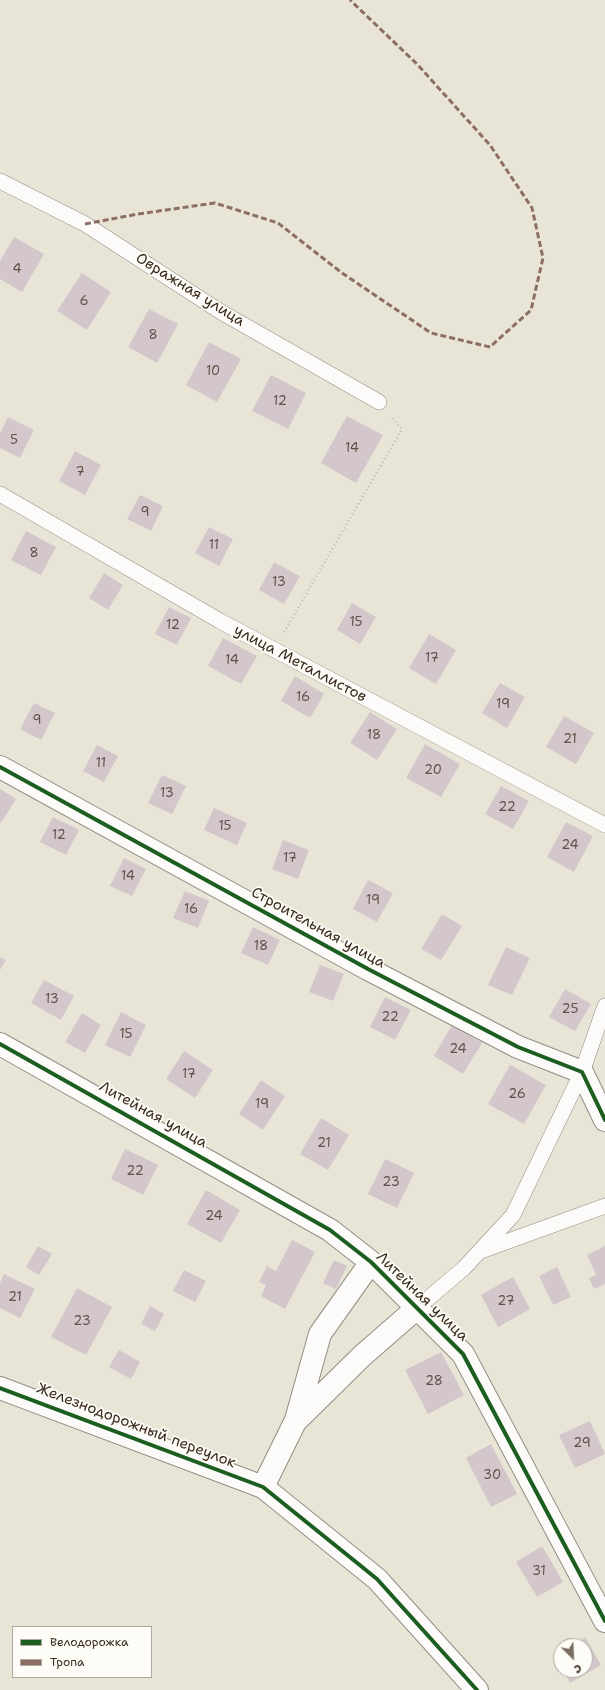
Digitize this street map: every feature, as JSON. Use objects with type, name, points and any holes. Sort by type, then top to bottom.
[{"type":"street","name":"Строительная улица","points":[[0,767],[368,969],[518,1047],[582,1072]]},
{"type":"street","name":"Литейная улица","points":[[0,1044],[286,1204],[330,1230],[371,1262],[463,1354],[605,1622]]},
{"type":"street","points":[[582,1072],[605,1120]]},
{"type":"street","points":[[263,1487],[296,1420],[320,1334],[371,1262]]},
{"type":"street","points":[[296,1420],[362,1356],[417,1308]]},
{"type":"street","name":"Железнодорожный переулок","points":[[0,1388],[263,1487],[377,1579],[477,1690]]},
{"type":"lane","name":"Овражная улица","points":[[0,181],[85,224],[221,312],[379,402]]},
{"type":"lane","name":"улица Металлистов","points":[[0,494],[220,621],[605,825]]},
{"type":"lane","points":[[417,1308],[464,1268],[513,1215],[582,1072],[605,1006]]},
{"type":"lane","points":[[478,1252],[605,1206]]},
{"type":"path","points":[[274,650],[402,429],[379,402]]},
{"type":"building","points":[[14,237],[44,254],[22,292],[0,279],[0,261]]},
{"type":"building","points":[[82,273],[111,292],[87,330],[57,311]]},
{"type":"building","points":[[149,309],[178,324],[157,363],[128,347]]},
{"type":"building","points":[[209,342],[241,359],[217,402],[186,385]]},
{"type":"building","points":[[271,375],[306,393],[288,429],[252,411]]},
{"type":"building","points":[[347,416],[383,435],[356,483],[321,463]]},
{"type":"building","points":[[8,417],[34,430],[20,458],[0,448],[0,433]]},
{"type":"building","points":[[75,451],[101,465],[85,495],[59,481]]},
{"type":"building","points":[[140,495],[163,506],[151,531],[127,519]]},
{"type":"building","points":[[209,527],[233,539],[219,566],[195,553]]},
{"type":"building","points":[[26,531],[56,547],[41,575],[11,560]]},
{"type":"building","points":[[274,562],[300,576],[284,604],[259,590]]},
{"type":"building","points":[[104,573],[123,585],[108,610],[89,598]]},
{"type":"building","points":[[352,603],[376,617],[360,644],[337,630]]},
{"type":"building","points":[[169,607],[191,618],[177,645],[155,634]]},
{"type":"building","points":[[429,634],[456,650],[436,684],[409,668]]},
{"type":"building","points":[[223,638],[257,656],[241,684],[208,666]]},
{"type":"building","points":[[295,676],[324,694],[310,718],[281,701]]},
{"type":"building","points":[[500,683],[525,697],[507,728],[482,713]]},
{"type":"building","points":[[34,703],[55,713],[41,740],[20,729]]},
{"type":"building","points":[[370,712],[397,729],[377,760],[350,743]]},
{"type":"building","points":[[564,716],[594,733],[576,764],[546,747]]},
{"type":"building","points":[[425,744],[460,764],[441,797],[406,778]]},
{"type":"building","points":[[97,745],[118,756],[104,782],[83,771]]},
{"type":"building","points":[[162,775],[186,786],[172,814],[148,803]]},
{"type":"building","points":[[501,786],[529,801],[513,829],[485,814]]},
{"type":"building","points":[[0,789],[16,799],[1,823],[0,822]]},
{"type":"building","points":[[214,808],[247,823],[237,845],[204,830]]},
{"type":"building","points":[[53,817],[79,830],[66,855],[40,842]]},
{"type":"building","points":[[566,822],[593,836],[574,872],[547,857]]},
{"type":"building","points":[[283,840],[309,850],[298,879],[272,869]]},
{"type":"building","points":[[124,858],[146,869],[132,896],[110,886]]},
{"type":"building","points":[[368,880],[393,893],[377,922],[353,909]]},
{"type":"building","points":[[185,891],[209,901],[198,928],[173,918]]},
{"type":"building","points":[[442,914],[462,926],[441,960],[421,949]]},
{"type":"building","points":[[253,927],[280,940],[268,965],[241,953]]},
{"type":"building","points":[[506,947],[530,958],[512,995],[488,985]]},
{"type":"building","points":[[0,957],[6,960],[0,970]]},
{"type":"building","points":[[320,965],[344,974],[333,1001],[309,992]]},
{"type":"building","points":[[44,980],[74,996],[61,1020],[31,1003]]},
{"type":"building","points":[[565,989],[591,1004],[575,1031],[549,1017]]},
{"type":"building","points":[[385,997],[411,1010],[395,1040],[370,1027]]},
{"type":"building","points":[[121,1012],[146,1025],[130,1057],[105,1045]]},
{"type":"building","points":[[82,1013],[101,1025],[85,1053],[65,1042]]},
{"type":"building","points":[[452,1025],[482,1043],[463,1074],[434,1056]]},
{"type":"building","points":[[184,1051],[213,1070],[195,1098],[166,1079]]},
{"type":"building","points":[[510,1065],[546,1085],[524,1124],[488,1104]]},
{"type":"building","points":[[261,1080],[285,1096],[263,1130],[239,1114]]},
{"type":"building","points":[[321,1118],[349,1135],[328,1170],[300,1154]]},
{"type":"building","points":[[125,1149],[158,1165],[143,1195],[111,1179]]},
{"type":"building","points":[[385,1159],[414,1173],[397,1208],[368,1194]]},
{"type":"building","points":[[206,1190],[240,1210],[221,1243],[187,1224]]},
{"type":"building","points":[[292,1240],[315,1252],[285,1309],[261,1296],[266,1285],[259,1282],[267,1266],[276,1271]]},
{"type":"building","points":[[38,1246],[52,1254],[39,1275],[26,1267]]},
{"type":"building","points":[[605,1246],[605,1284],[594,1289],[589,1278],[596,1275],[587,1255]]},
{"type":"building","points":[[334,1260],[347,1266],[336,1289],[323,1283]]},
{"type":"building","points":[[557,1267],[571,1297],[553,1305],[539,1276]]},
{"type":"building","points":[[184,1270],[206,1281],[195,1302],[173,1291]]},
{"type":"building","points":[[4,1274],[35,1289],[20,1318],[0,1308],[0,1283]]},
{"type":"building","points":[[513,1277],[530,1309],[498,1327],[481,1295]]},
{"type":"building","points":[[77,1288],[112,1307],[86,1355],[51,1337]]},
{"type":"building","points":[[150,1306],[164,1314],[155,1331],[141,1324]]},
{"type":"building","points":[[119,1350],[140,1362],[131,1379],[109,1367]]},
{"type":"building","points":[[441,1352],[464,1395],[428,1414],[405,1370]]},
{"type":"building","points":[[590,1421],[605,1454],[575,1468],[559,1435]]},
{"type":"building","points":[[491,1444],[517,1494],[491,1507],[466,1458]]},
{"type":"building","points":[[542,1546],[563,1582],[537,1597],[516,1562]]},
{"type":"building","points":[[593,1651],[601,1665],[593,1670]]},
{"type":"building","points":[[567,1678],[579,1678],[570,1683]]},
{"type":"marked path","points":[[85,224],[138,214],[215,203],[278,223],[342,273],[431,333],[490,347],[531,310],[543,258],[532,208],[490,145],[417,64],[350,0]]},
{"type":"cycle path","points":[[0,767],[368,969],[518,1047],[582,1072],[605,1120]]},
{"type":"cycle path","points":[[0,1044],[330,1230],[371,1262],[463,1354],[605,1621]]},
{"type":"cycle path","points":[[0,1388],[263,1487],[377,1579],[477,1690]]}]
